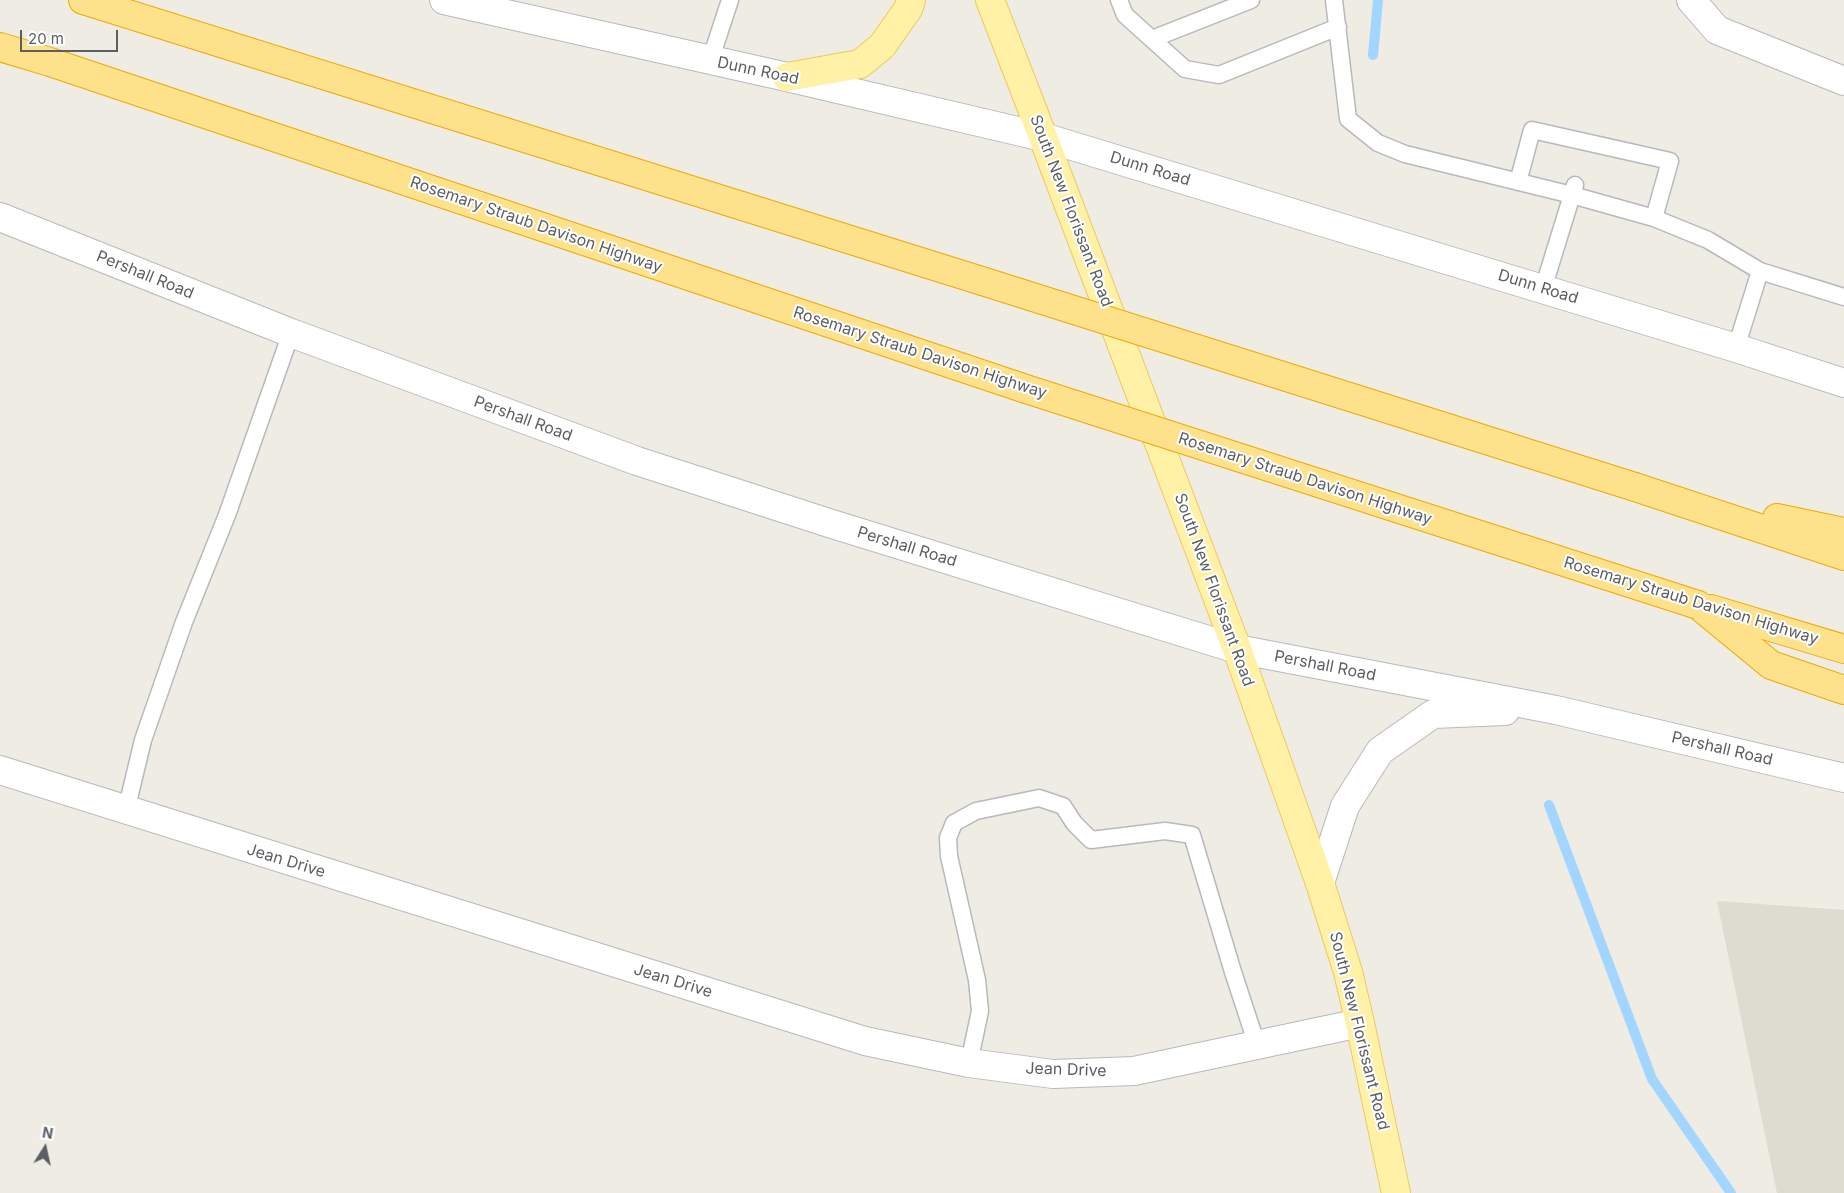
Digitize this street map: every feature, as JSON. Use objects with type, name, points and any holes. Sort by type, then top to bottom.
[{"type":"highway","points":[[84,0],[1635,487],[1844,556]]},
{"type":"highway","name":"Rosemary Straub Davison Highway","points":[[0,47],[50,62],[1026,389],[1844,649]]},
{"type":"highway","points":[[1635,487],[1844,532]]},
{"type":"highway","points":[[1698,604],[1771,665],[1844,690]]},
{"type":"main road","points":[[787,77],[860,64],[882,46],[908,9],[911,0]]},
{"type":"main road","name":"South New Florissant Road","points":[[990,0],[1236,649],[1320,882],[1348,972],[1396,1193]]},
{"type":"street","name":"Dunn Road","points":[[444,0],[1043,137],[1736,348],[1844,383]]},
{"type":"street","points":[[1691,0],[1717,30],[1844,81]]},
{"type":"street","name":"Pershall Road","points":[[0,217],[291,334],[637,461],[832,524],[1236,649],[1556,710],[1844,778]]},
{"type":"street","points":[[1320,882],[1345,806],[1380,751],[1432,714],[1556,710]]},
{"type":"street","name":"Jean Drive","points":[[0,770],[865,1041],[969,1063],[1053,1074],[1134,1071],[1360,1023]]},
{"type":"lane","points":[[710,61],[730,0]]},
{"type":"lane","points":[[1119,0],[1125,15],[1185,69],[1219,75],[1338,27]]},
{"type":"lane","points":[[1152,39],[1251,0]]},
{"type":"lane","points":[[1334,0],[1348,119],[1378,143],[1396,150],[1518,182],[1574,190],[1654,218],[1708,240],[1760,271],[1844,297]]},
{"type":"lane","points":[[1518,182],[1532,130],[1585,146],[1670,161],[1654,218]]},
{"type":"lane","points":[[1543,289],[1574,190]]},
{"type":"lane","points":[[1736,348],[1760,271]]},
{"type":"lane","points":[[126,811],[143,740],[184,622],[227,515],[291,334]]},
{"type":"lane","points":[[969,1063],[980,1011],[977,980],[949,856],[948,838],[954,823],[976,811],[1039,798],[1063,806],[1074,823],[1091,840],[1165,832],[1192,835],[1257,1045]]},
{"type":"shaded area","points":[[1717,901],[1844,910],[1844,1193],[1777,1193]]},
{"type":"waterway","points":[[1373,55],[1378,0]]},
{"type":"waterway","points":[[1549,805],[1652,1079],[1731,1193]]}]
